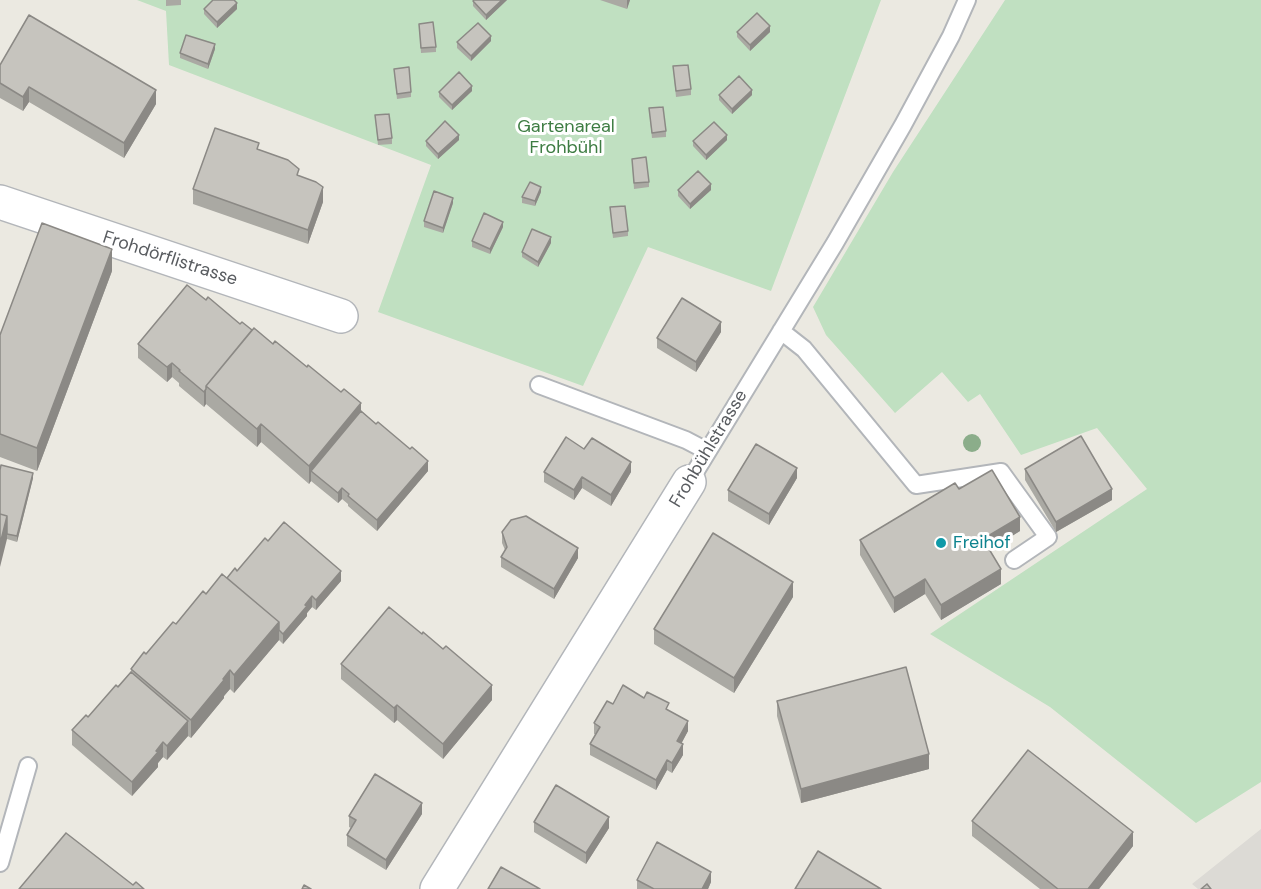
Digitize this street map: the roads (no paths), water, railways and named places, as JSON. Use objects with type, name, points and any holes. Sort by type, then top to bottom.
[{"type":"street","name":"Frohdörflistrasse","points":[[0,202],[341,316]]},
{"type":"street","name":"Frohbühlstrasse","points":[[437,889],[689,482]]},
{"type":"lane","name":"Frohbühlstrasse","points":[[689,482],[903,125],[951,36],[967,0]]},
{"type":"lane","points":[[781,331],[804,349],[916,485],[1001,472],[1048,537],[1014,560]]},
{"type":"lane","points":[[539,385],[686,440],[707,451]]},
{"type":"lane","points":[[0,863],[28,766]]},
{"type":"place","name":"Freihof","points":[[941,543]]},
{"type":"park label","name":"Gartenareal Frohbühl","points":[[566,137]]}]
